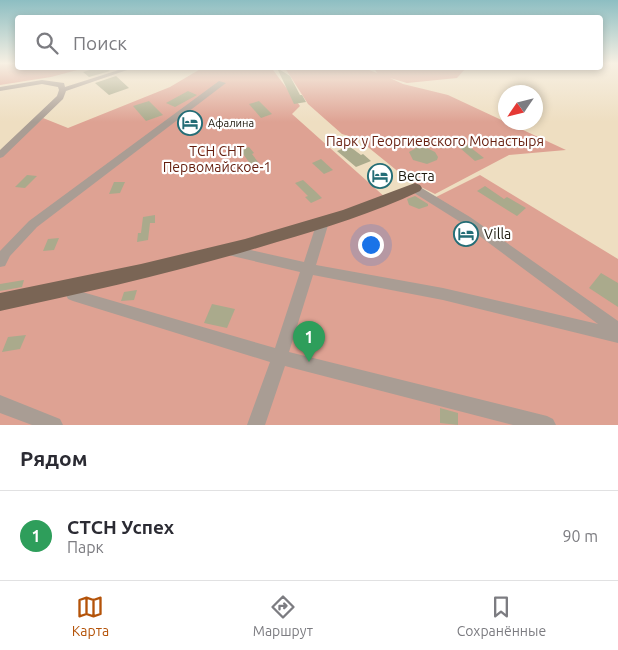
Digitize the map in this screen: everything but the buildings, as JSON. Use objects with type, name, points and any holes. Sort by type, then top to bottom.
[{"type":"main road","points":[[0,302],[124,277],[228,250],[390,200],[415,188]]},
{"type":"street","points":[[0,89],[37,83]]},
{"type":"street","points":[[0,155],[60,97],[61,86],[46,83]]},
{"type":"street","points":[[62,90],[84,83]]},
{"type":"street","points":[[0,262],[6,252],[33,224],[222,83]]},
{"type":"street","points":[[415,188],[466,220],[618,330]]},
{"type":"street","points":[[256,425],[323,222]]},
{"type":"street","points":[[228,250],[309,269],[443,294],[618,336]]},
{"type":"street","points":[[72,287],[73,295],[280,357],[547,425]]},
{"type":"street","points":[[0,404],[54,425]]},
{"type":"green space","name":"ТСН СНТ Первомайское-1","points":[[177,83],[283,83],[300,106],[292,114],[386,198],[322,221],[0,299],[0,156],[43,118],[68,128]]},
{"type":"green space","name":"Парк у Георгиевского Монастыря","points":[[294,83],[400,83],[448,95],[498,118],[498,130],[523,130],[566,150],[509,155],[435,194],[411,182],[358,139],[342,134],[308,104]]},
{"type":"green space","points":[[480,175],[618,259],[618,425],[0,425],[0,299],[204,254],[415,190],[436,197]]},
{"type":"place","name":"Афалина","points":[[190,123]]},
{"type":"place","name":"Веста","points":[[380,176]]},
{"type":"place","name":"Villa","points":[[466,234]]},
{"type":"place","name":"СТСН Успех","points":[[309,362]]}]
